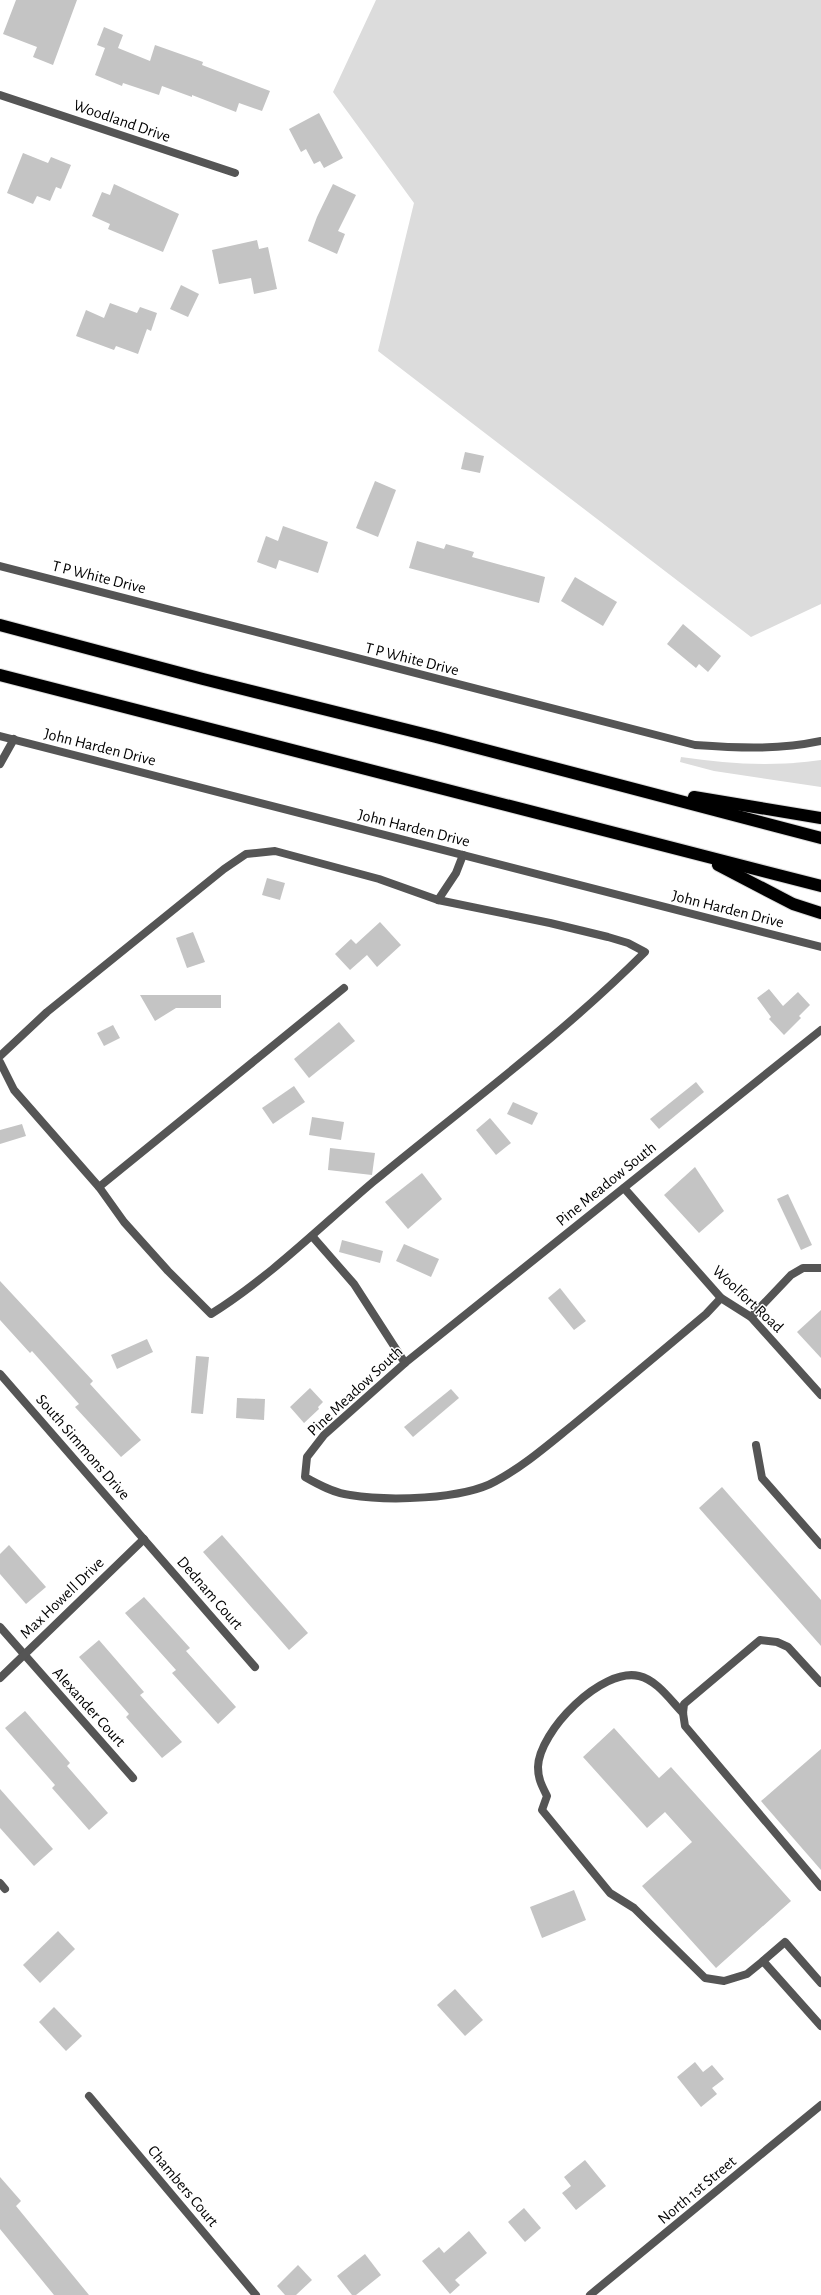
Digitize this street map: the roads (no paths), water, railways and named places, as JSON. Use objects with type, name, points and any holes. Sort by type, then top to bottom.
[{"type":"highway","points":[[0,625],[203,679],[626,786],[821,838]]},
{"type":"highway","points":[[0,675],[821,886]]},
{"type":"highway","points":[[626,786],[821,818]]},
{"type":"highway","points":[[699,855],[793,904],[821,913]]},
{"type":"street","name":"Woodland Drive","points":[[0,95],[235,174]]},
{"type":"street","name":"T P White Drive","points":[[0,566],[695,745],[775,748],[791,747],[821,741]]},
{"type":"street","name":"John Harden Drive","points":[[0,736],[821,947]]},
{"type":"street","points":[[0,764],[14,739]]},
{"type":"street","points":[[0,1056],[47,1012],[224,869],[246,854],[254,852],[275,851],[379,879],[438,900],[601,935],[628,943],[645,952],[614,983],[545,1043],[373,1182],[312,1236],[229,1303],[211,1314],[168,1271],[129,1228],[99,1187],[14,1090],[0,1062]]},
{"type":"street","points":[[438,900],[456,873],[463,855]]},
{"type":"street","points":[[99,1187],[344,988]]},
{"type":"street","name":"Pine Meadow South","points":[[721,1298],[706,1314],[592,1410],[544,1448],[495,1482],[472,1490],[433,1496],[386,1498],[349,1495],[324,1487],[305,1478],[307,1457],[324,1435],[404,1363],[624,1188],[700,1125],[821,1030]]},
{"type":"street","name":"Woolfort Road","points":[[624,1188],[721,1298],[752,1317],[821,1396]]},
{"type":"street","points":[[312,1236],[354,1284],[404,1363]]},
{"type":"street","points":[[752,1317],[791,1275],[803,1268],[821,1268]]},
{"type":"street","name":"South Simmons Drive","points":[[0,1374],[144,1539]]},
{"type":"street","points":[[756,1445],[762,1478],[821,1545]]},
{"type":"street","name":"Max Howell Drive","points":[[0,1678],[23,1654],[144,1539]]},
{"type":"street","name":"Dednam Court","points":[[144,1539],[255,1667]]},
{"type":"street","name":"Alexander Court","points":[[0,1627],[133,1778]]},
{"type":"street","points":[[821,1683],[788,1647],[777,1642],[760,1640],[684,1704],[683,1713],[685,1726],[821,1887]]},
{"type":"street","points":[[683,1713],[650,1680],[639,1675],[623,1676],[608,1682],[585,1697],[558,1723],[546,1740],[538,1766],[539,1782],[547,1796],[542,1810],[610,1893],[634,1908],[705,1978],[724,1981],[747,1974],[785,1942],[821,1983]]},
{"type":"street","points":[[763,1961],[821,2026]]},
{"type":"street","name":"Chambers Court","points":[[89,2096],[256,2295]]},
{"type":"street","name":"North 1st Street","points":[[590,2295],[821,2105]]}]
